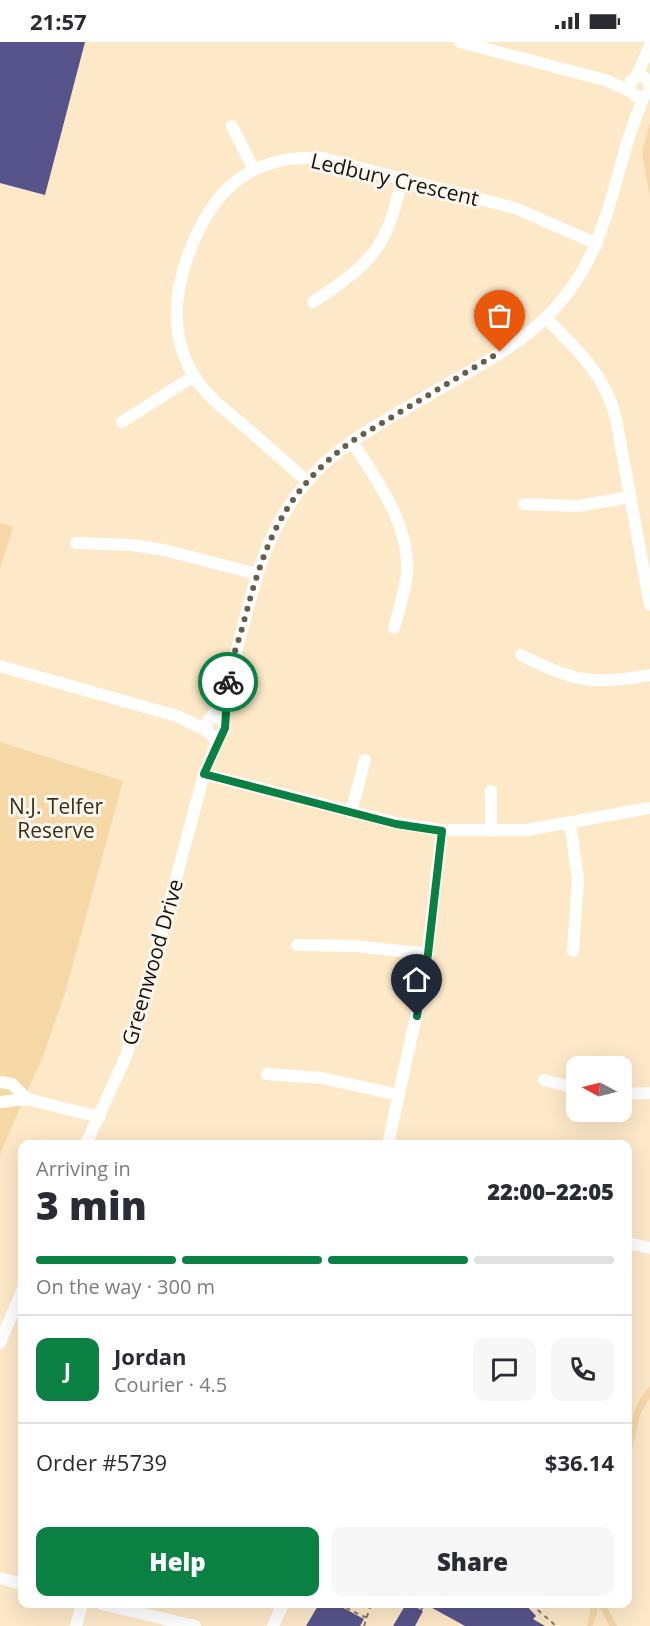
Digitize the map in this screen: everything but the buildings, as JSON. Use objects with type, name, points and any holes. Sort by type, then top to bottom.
[{"type":"street","points":[[460,42],[496,47],[635,87],[642,76],[649,81]]},
{"type":"street","name":"Greenwood Drive","points":[[88,1140],[126,1056],[138,1021],[204,774],[224,730],[229,678],[256,574],[275,528],[307,481],[331,458],[352,441],[512,345],[546,318],[572,287],[597,244],[612,204],[628,141],[635,87],[650,46]]},
{"type":"street","points":[[649,81],[650,66]]},
{"type":"street","points":[[232,126],[254,170]]},
{"type":"street","name":"Ledbury Crescent","points":[[307,481],[219,404],[194,376],[177,331],[177,299],[182,273],[206,213],[226,189],[254,170],[281,160],[306,157],[336,161],[522,211],[597,244]]},
{"type":"street","points":[[313,302],[357,272],[376,251],[392,218],[402,178]]},
{"type":"street","points":[[546,318],[593,367],[609,396],[616,419],[650,605]]},
{"type":"street","points":[[123,422],[194,376]]},
{"type":"street","points":[[352,441],[393,509],[405,547],[405,585],[394,628]]},
{"type":"street","points":[[524,504],[578,506],[630,497]]},
{"type":"street","points":[[76,543],[155,548],[256,574]]},
{"type":"street","points":[[521,654],[557,672],[582,680],[611,681],[650,675]]},
{"type":"street","points":[[0,666],[177,716],[209,724],[220,718],[224,722]]},
{"type":"street","name":"Greenwood Drive","points":[[204,774],[209,724],[229,678]]},
{"type":"street","points":[[209,724],[215,736],[220,735]]},
{"type":"street","points":[[351,812],[365,760]]},
{"type":"street","points":[[204,774],[396,824],[442,831],[527,830],[650,808]]},
{"type":"street","points":[[491,791],[491,831]]},
{"type":"street","points":[[570,823],[578,878],[573,951]]},
{"type":"street","points":[[389,1140],[428,954],[442,831]]},
{"type":"street","points":[[297,945],[356,946],[428,954]]},
{"type":"street","points":[[267,1074],[322,1078],[399,1095]]},
{"type":"street","points":[[544,1080],[566,1086]]},
{"type":"street","points":[[0,1082],[12,1084],[27,1098]]},
{"type":"street","points":[[632,1094],[650,1093]]},
{"type":"street","points":[[0,1102],[27,1098],[99,1117]]},
{"type":"street","points":[[632,1244],[650,1248]]},
{"type":"street","points":[[0,1343],[18,1301]]},
{"type":"street","points":[[0,1578],[18,1583]]},
{"type":"street","points":[[76,1626],[81,1608]]},
{"type":"street","points":[[119,1608],[195,1626]]},
{"type":"street","points":[[273,1626],[282,1608]]},
{"type":"path","points":[[346,1608],[367,1618]]},
{"type":"path","points":[[364,1626],[370,1608]]},
{"type":"path","points":[[536,1608],[556,1626]]},
{"type":"green space","points":[[650,122],[650,197],[642,153]]},
{"type":"green space","points":[[0,523],[13,527],[0,569]]},
{"type":"green space","name":"N.J. Telfer Reserve","points":[[0,742],[123,781],[65,993],[45,1051],[0,1154]]},
{"type":"green space","points":[[650,1386],[650,1397],[640,1415],[632,1451],[632,1420],[643,1395]]},
{"type":"green space","points":[[591,1608],[598,1608],[593,1626],[587,1626]]},
{"type":"green space","points":[[600,1608],[607,1608],[617,1626],[609,1626]]},
{"type":"way so far","points":[[228,682],[262,558],[282,516],[307,481],[352,441],[500,352]]},
{"type":"route","points":[[228,682],[225,728],[204,774],[396,824],[442,831],[428,954],[417,1016]]}]
